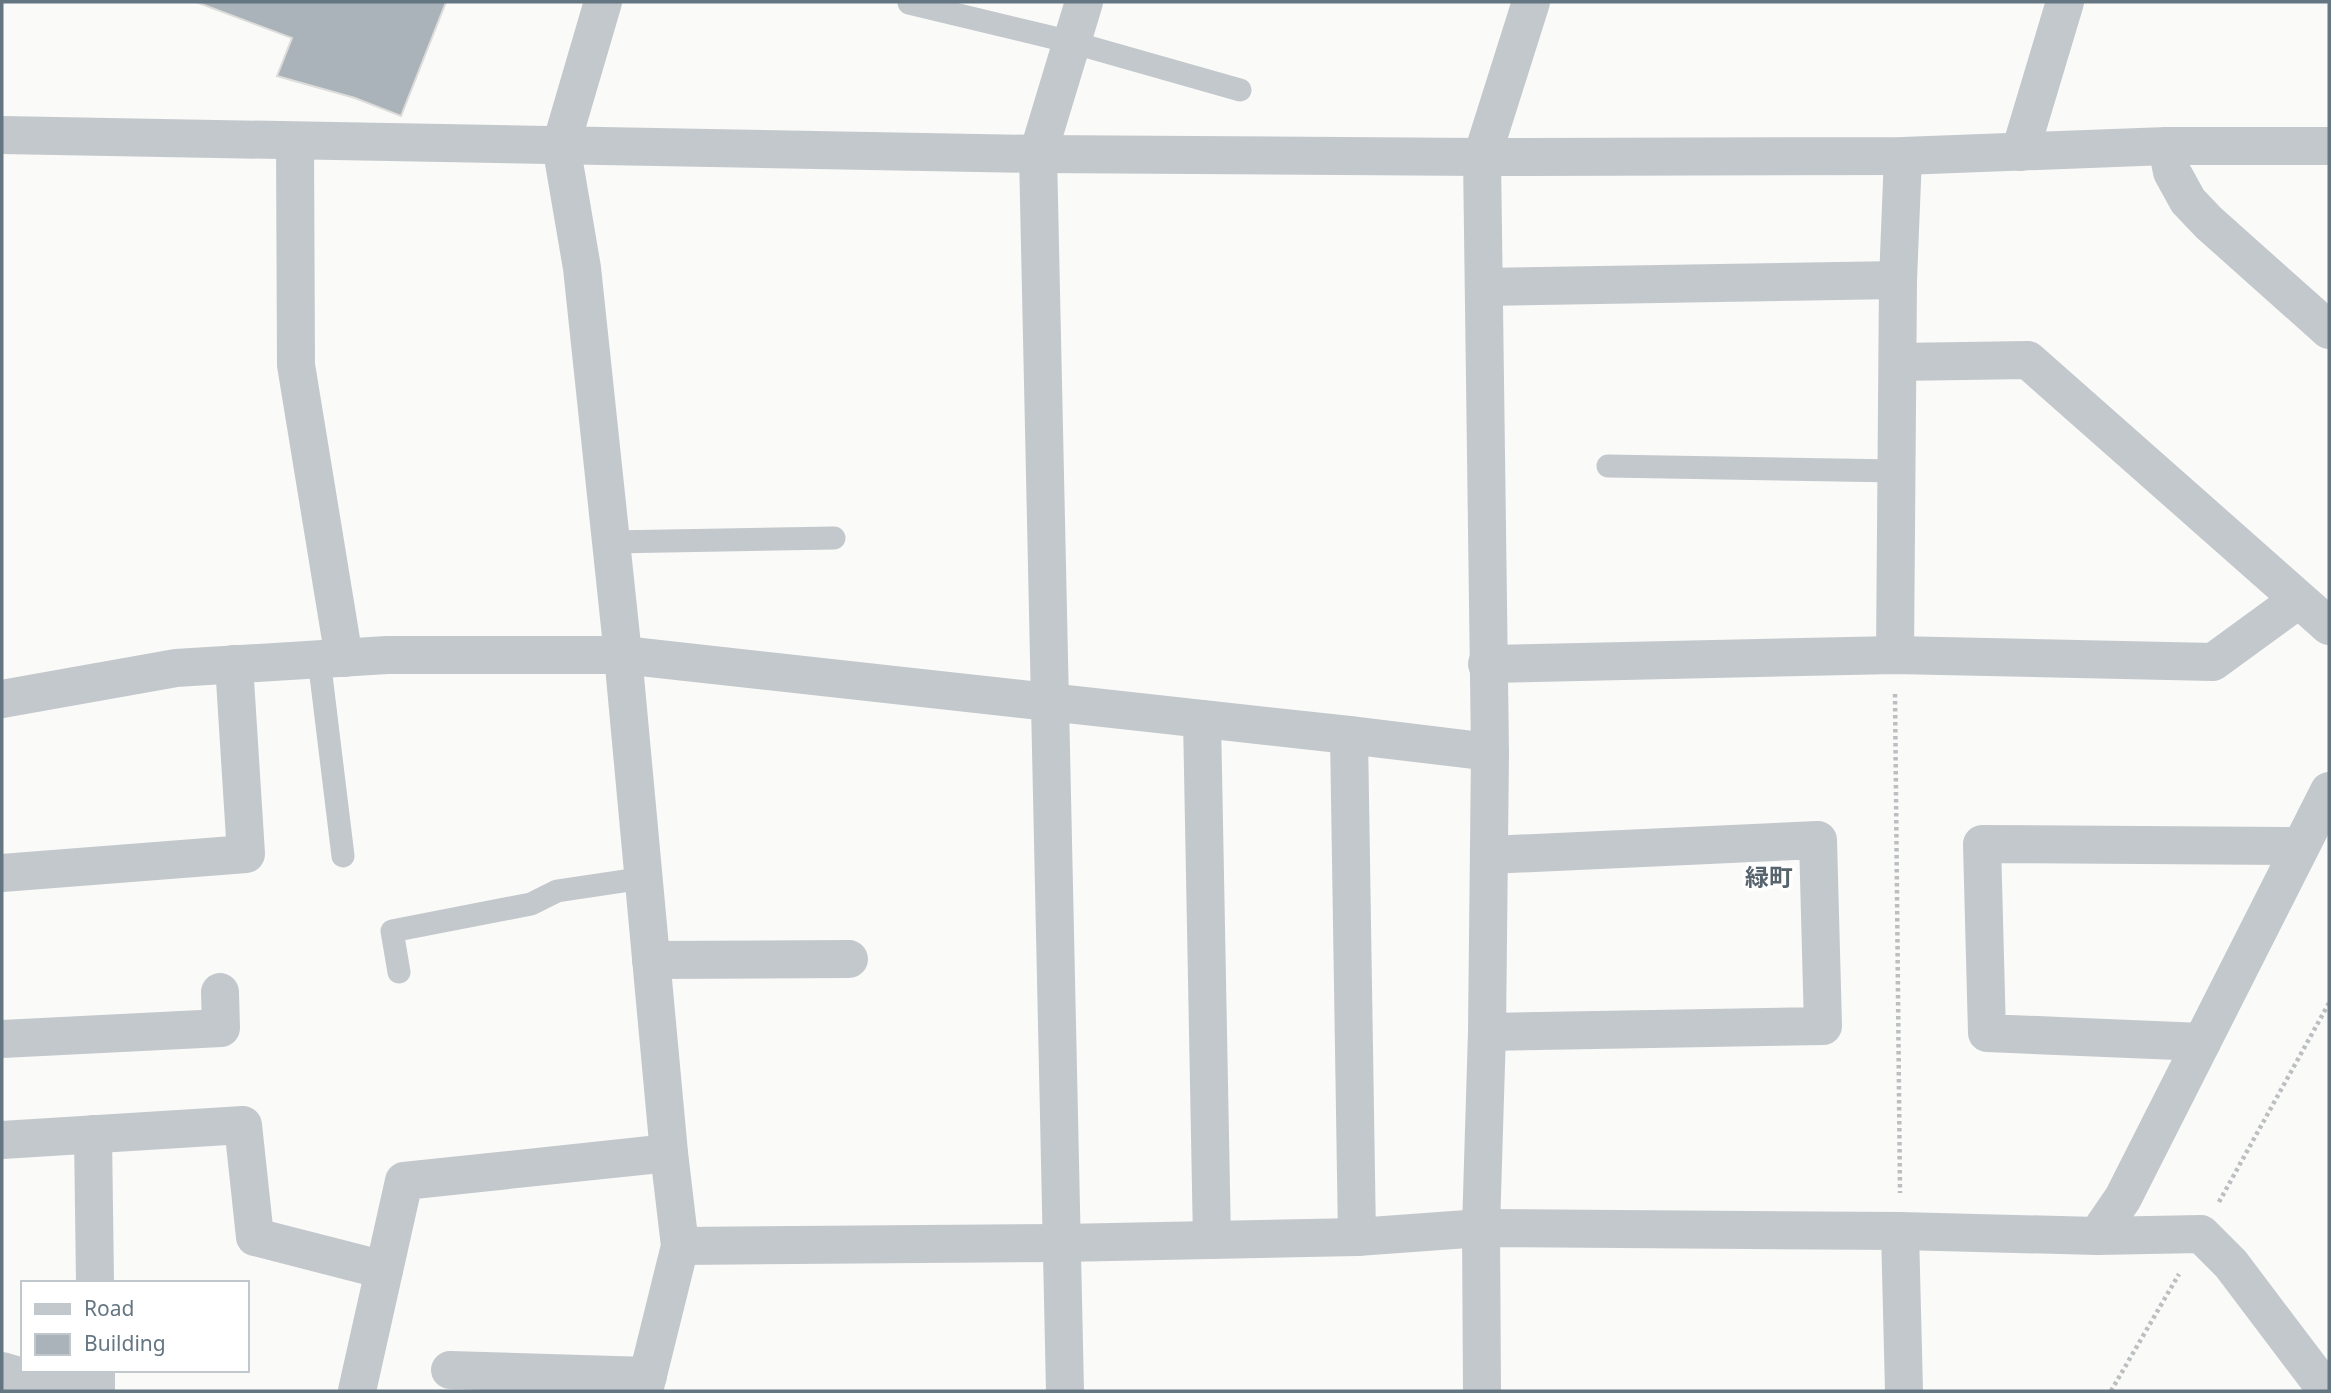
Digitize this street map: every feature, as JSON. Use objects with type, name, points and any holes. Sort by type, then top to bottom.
[{"type":"street","points":[[450,1370],[646,1384],[680,1246],[623,655],[582,268],[561,145],[603,2]]},
{"type":"street","points":[[1065,1391],[1038,154],[1084,2]]},
{"type":"street","points":[[1482,1391],[1481,1228],[1487,1032],[1490,752],[1482,157],[1531,2]]},
{"type":"street","points":[[2020,152],[2065,2]]},
{"type":"street","points":[[2,135],[1038,154],[1482,157],[1903,156],[2167,146],[2329,146]]},
{"type":"street","points":[[295,141],[296,365],[331,658]]},
{"type":"street","points":[[2167,146],[2172,172],[2188,201],[2208,223],[2329,330]]},
{"type":"street","points":[[1895,655],[1898,280],[1903,156]]},
{"type":"street","points":[[1484,287],[1898,280]]},
{"type":"street","points":[[1898,362],[2028,360],[2329,626]]},
{"type":"street","points":[[1487,664],[1895,655],[2213,662],[2298,600]]},
{"type":"street","points":[[2,699],[176,668],[387,655],[623,655],[1490,752]]},
{"type":"street","points":[[2,873],[246,854],[234,664]]},
{"type":"street","points":[[1202,719],[1212,1240]]},
{"type":"street","points":[[1349,735],[1357,1237]]},
{"type":"street","points":[[2097,1236],[2123,1198],[2329,791]]},
{"type":"street","points":[[1487,1032],[1823,1026],[1818,840],[1490,855]]},
{"type":"street","points":[[2202,1042],[1987,1033],[1982,844],[2300,846]]},
{"type":"street","points":[[651,960],[849,959]]},
{"type":"street","points":[[2,1039],[221,1028],[220,992]]},
{"type":"street","points":[[2,1140],[243,1125],[255,1237],[384,1270]]},
{"type":"street","points":[[93,1134],[95,1281]]},
{"type":"street","points":[[357,1391],[404,1181],[669,1153]]},
{"type":"street","points":[[680,1246],[1357,1237],[1481,1228],[1900,1231],[2097,1236],[2201,1234],[2231,1265],[2328,1391]]},
{"type":"street","points":[[1900,1231],[1904,1391]]},
{"type":"street","points":[[2,1371],[71,1391]]},
{"type":"street","points":[[96,1372],[96,1391]]},
{"type":"lane","points":[[909,3],[1071,42],[1240,90]]},
{"type":"lane","points":[[1608,466],[1897,471]]},
{"type":"lane","points":[[611,542],[834,538]]},
{"type":"lane","points":[[331,658],[342,856]]},
{"type":"lane","points":[[399,972],[392,931],[531,904],[557,891],[644,878]]},
{"type":"path","points":[[1895,655],[1900,1231]]},
{"type":"building","points":[[196,2],[446,2],[401,116],[355,98],[277,76],[292,38]]},
{"type":"district","name":"緑町","points":[[1769,878]]}]
